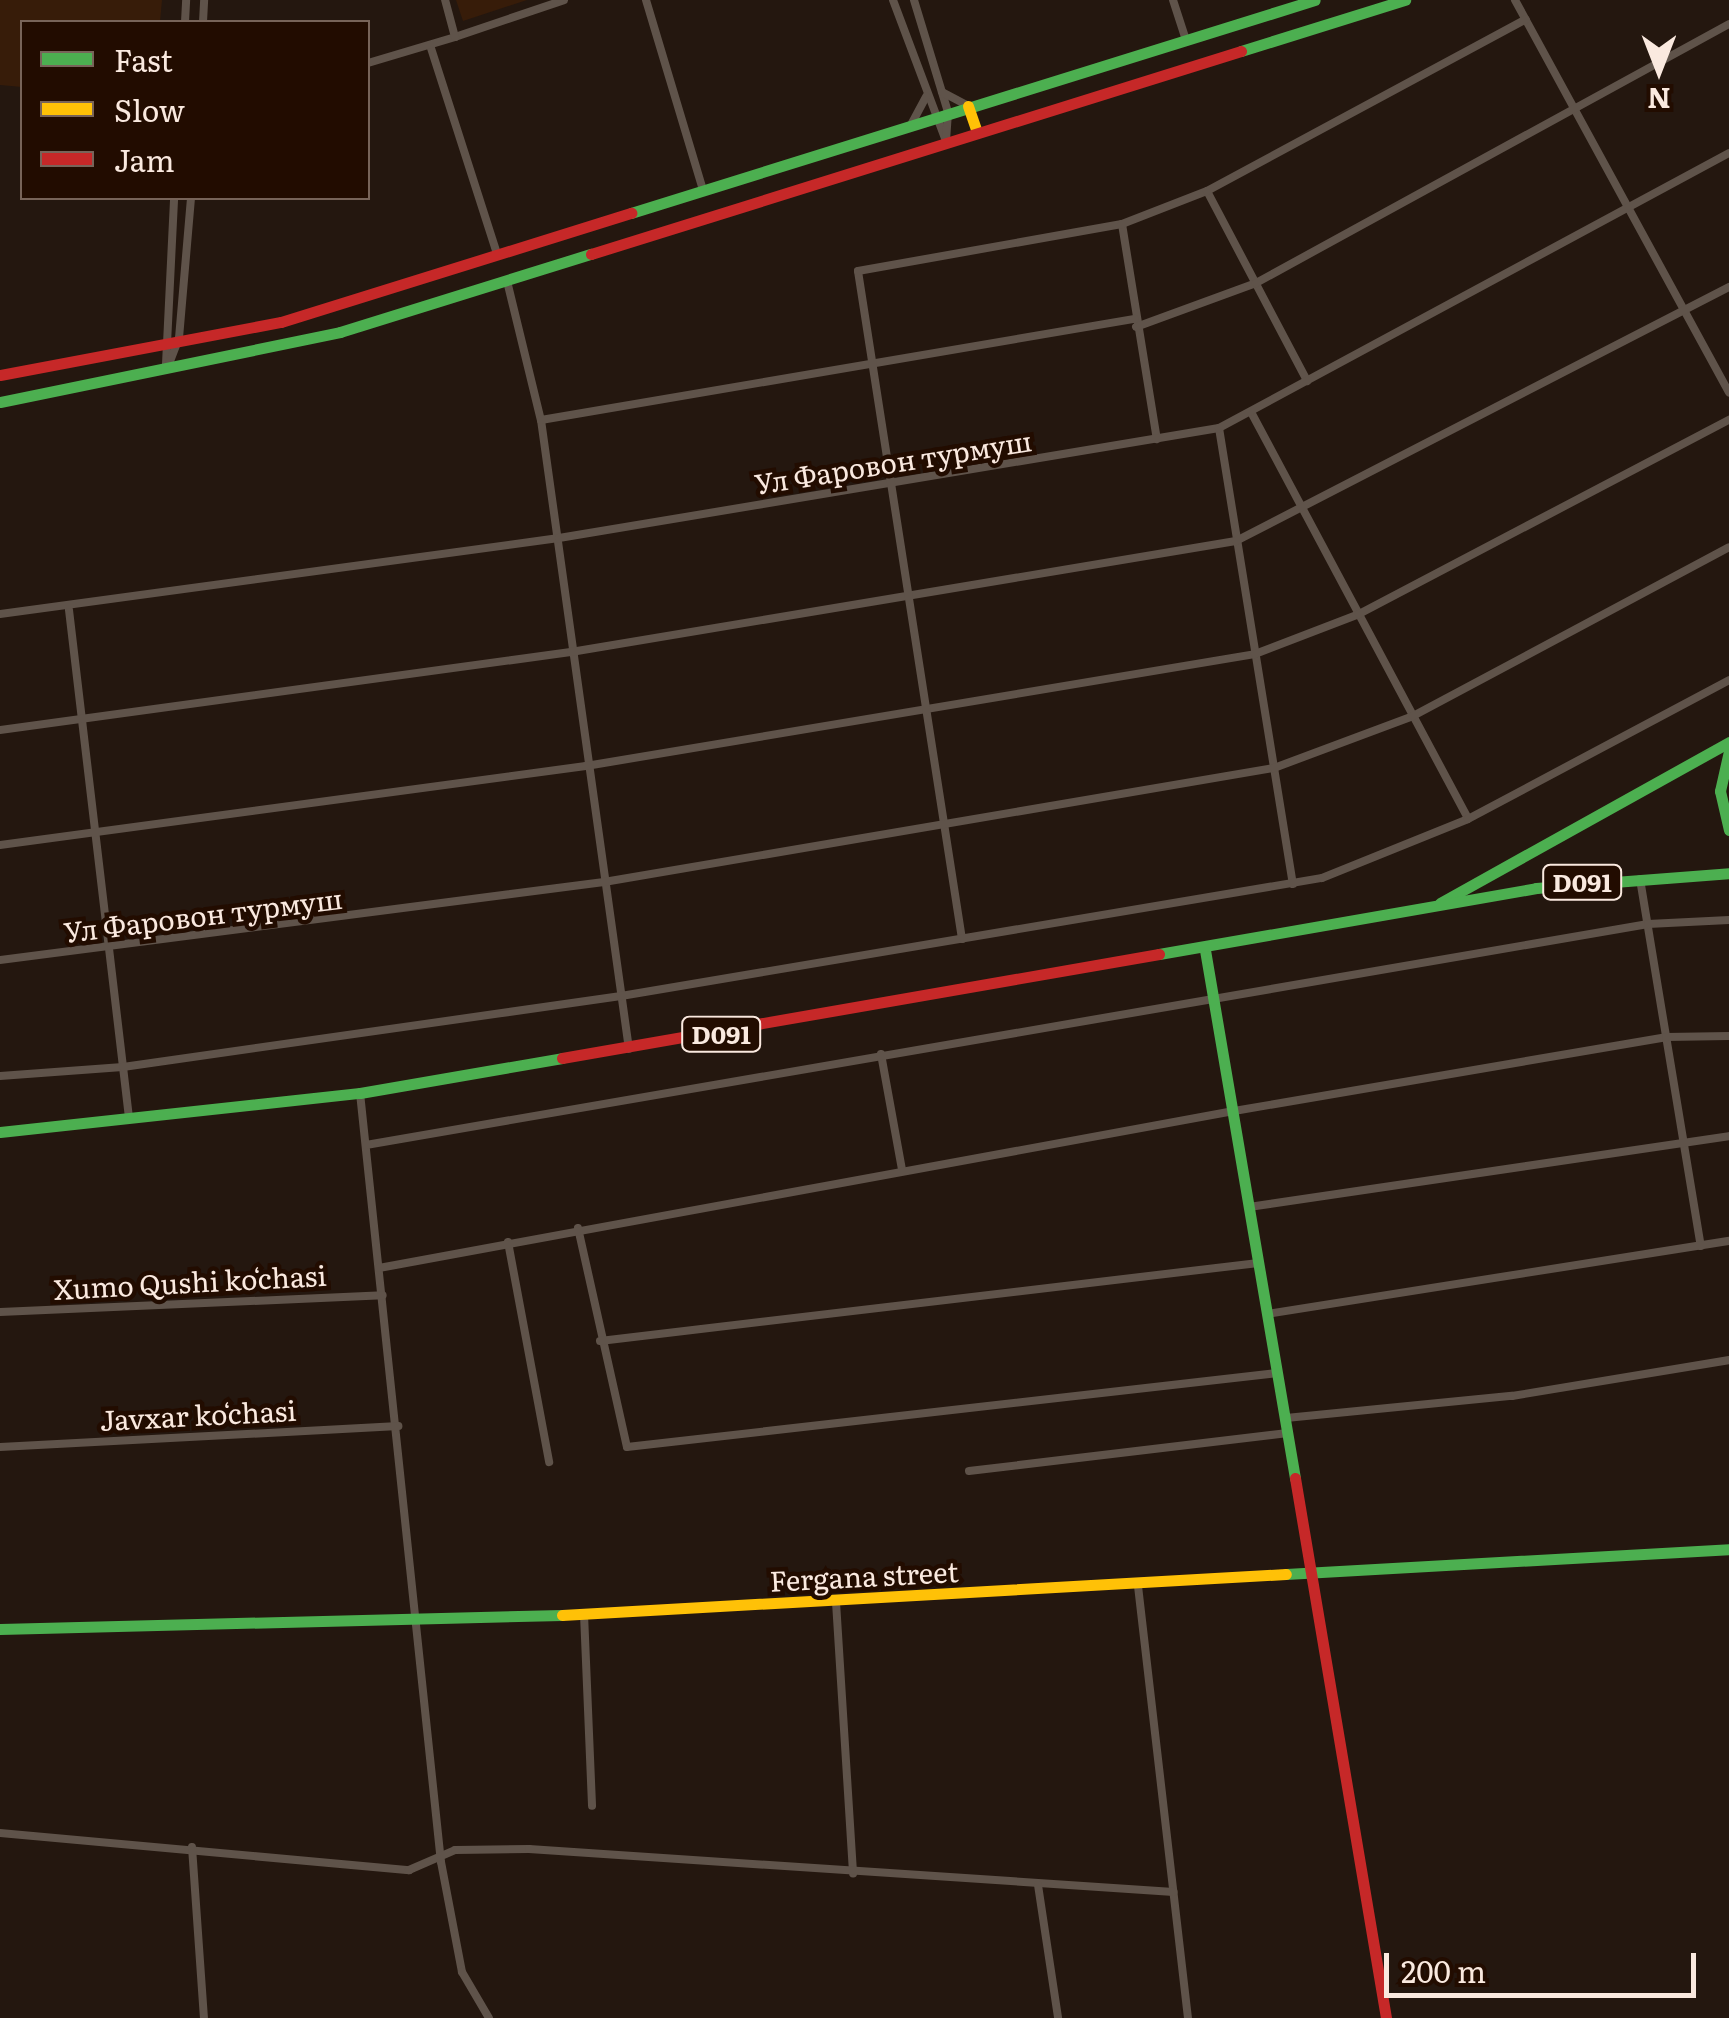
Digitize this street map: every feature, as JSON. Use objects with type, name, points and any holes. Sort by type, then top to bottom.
[{"type":"street","points":[[445,0],[455,36]]},
{"type":"street","points":[[370,62],[564,0]]},
{"type":"street","points":[[646,0],[703,190]]},
{"type":"street","points":[[894,0],[932,117],[946,141]]},
{"type":"street","points":[[914,0],[948,112],[946,141]]},
{"type":"street","points":[[1173,0],[1186,40]]},
{"type":"street","points":[[0,375],[179,338],[280,322],[1315,0]]},
{"type":"street","points":[[0,402],[217,358],[507,281],[1404,0]]},
{"type":"street","points":[[1515,0],[1729,393]]},
{"type":"street","points":[[962,939],[853,279],[866,266],[1122,224],[1207,192],[1526,19]]},
{"type":"street","points":[[541,420],[1135,323],[1256,283],[1729,24]]},
{"type":"street","points":[[430,46],[498,254]]},
{"type":"street","points":[[942,92],[968,106],[977,132]]},
{"type":"street","points":[[912,123],[926,96]]},
{"type":"street","name":"Ул Фаровон турмуш","points":[[0,614],[70,610],[559,538],[1220,428],[1729,154]]},
{"type":"street","points":[[1207,192],[1307,382]]},
{"type":"street","points":[[167,368],[163,343],[174,200]]},
{"type":"street","points":[[167,368],[179,338],[191,200]]},
{"type":"street","points":[[1122,224],[1135,323],[1157,439]]},
{"type":"street","points":[[507,281],[541,420],[586,766],[629,1049]]},
{"type":"street","points":[[0,730],[84,723],[571,652],[1236,541],[1303,512],[1729,287]]},
{"type":"street","points":[[217,358],[212,346],[224,331]]},
{"type":"street","points":[[1251,412],[1468,819]]},
{"type":"street","points":[[0,845],[98,838],[586,766],[1256,654],[1359,614],[1729,420]]},
{"type":"street","points":[[1220,428],[1293,884]]},
{"type":"street","name":"Ул Фаровон турмуш","points":[[0,960],[111,952],[604,882],[1274,768],[1413,716],[1729,548]]},
{"type":"street","points":[[70,610],[129,1118]]},
{"type":"street","points":[[0,1076],[124,1067],[620,996],[1293,884],[1468,819],[1729,680]]},
{"type":"street","points":[[1437,904],[1729,742]]},
{"type":"street","points":[[1729,752],[1720,791],[1729,830]]},
{"type":"street","name":"D091","points":[[0,1132],[360,1093],[1205,950],[1437,904],[1640,874],[1729,873]]},
{"type":"street","points":[[1640,874],[1702,1246]]},
{"type":"street","points":[[366,1146],[1214,996],[1648,924],[1729,920]]},
{"type":"street","points":[[1205,950],[1315,1578],[1386,2018]]},
{"type":"street","points":[[380,1268],[578,1228],[1234,1111],[1666,1037],[1729,1036]]},
{"type":"street","points":[[881,1054],[902,1170]]},
{"type":"street","points":[[360,1093],[422,1618],[441,1862],[462,1972],[489,2018]]},
{"type":"street","points":[[1250,1207],[1729,1136]]},
{"type":"street","points":[[578,1228],[626,1447],[1277,1373]]},
{"type":"street","points":[[1267,1314],[1729,1241]]},
{"type":"street","points":[[508,1242],[549,1462]]},
{"type":"street","points":[[600,1341],[1258,1263]]},
{"type":"street","name":"Xumo Qushi koʻchasi","points":[[0,1312],[382,1295]]},
{"type":"street","points":[[1286,1418],[1512,1396],[1729,1360]]},
{"type":"street","name":"Javxar koʻchasi","points":[[0,1447],[398,1426]]},
{"type":"street","points":[[970,1471],[1288,1433]]},
{"type":"street","name":"Fergana street","points":[[0,1629],[584,1614],[1315,1578],[1729,1549]]},
{"type":"street","points":[[1138,1586],[1188,2018]]},
{"type":"street","points":[[836,1602],[853,1873]]},
{"type":"street","points":[[584,1614],[592,1806]]},
{"type":"street","points":[[0,1833],[192,1847],[408,1870],[441,1862],[455,1850],[529,1849],[1174,1892]]},
{"type":"street","points":[[192,1847],[204,2018]]},
{"type":"street","points":[[1038,1885],[1058,2018]]},
{"type":"shaded area","points":[[0,0],[162,0],[160,20],[20,20],[20,87],[0,85]]},
{"type":"shaded area","points":[[456,0],[527,0],[463,21]]},
{"type":"traffic: fast","points":[[631,213],[1315,0]]},
{"type":"traffic: fast","points":[[1241,51],[1405,0]]},
{"type":"traffic: fast","points":[[0,402],[340,332],[591,254]]},
{"type":"traffic: fast","points":[[1440,903],[1729,742]]},
{"type":"traffic: fast","points":[[1729,751],[1720,791],[1729,830]]},
{"type":"traffic: fast","points":[[1159,954],[1536,888],[1729,873]]},
{"type":"traffic: fast","points":[[1205,950],[1295,1478]]},
{"type":"traffic: fast","points":[[0,1132],[360,1093],[562,1058]]},
{"type":"traffic: fast","points":[[1286,1574],[1729,1549]]},
{"type":"traffic: fast","points":[[0,1629],[562,1615]]},
{"type":"traffic: slow","points":[[968,106],[977,132]]},
{"type":"traffic: slow","points":[[562,1615],[1286,1574]]},
{"type":"traffic: jam","points":[[591,254],[1241,51]]},
{"type":"traffic: jam","points":[[0,375],[281,322],[631,213]]},
{"type":"traffic: jam","points":[[562,1058],[1159,954]]},
{"type":"traffic: jam","points":[[1295,1478],[1386,2018]]}]
